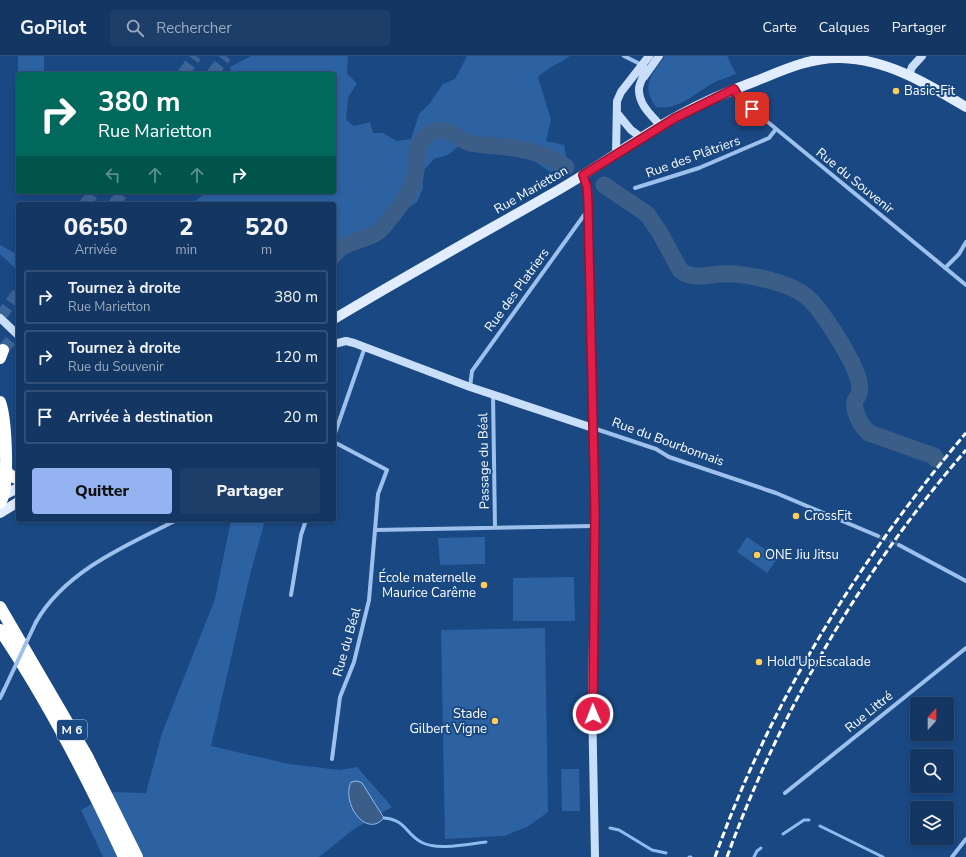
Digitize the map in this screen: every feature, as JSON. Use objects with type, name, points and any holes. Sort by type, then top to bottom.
[{"type":"highway","points":[[0,402],[6,438],[5,466],[1,499]]},
{"type":"highway","points":[[5,466],[8,474],[16,477]]},
{"type":"highway","name":"M 6","points":[[0,607],[83,750],[137,857]]},
{"type":"highway","name":"M 6","points":[[0,630],[42,698],[71,751],[124,857]]},
{"type":"main road","points":[[616,154],[617,101],[621,92],[649,56]]},
{"type":"main road","points":[[659,56],[639,88],[641,99],[646,109],[661,126]]},
{"type":"main road","points":[[909,75],[912,67],[922,56]]},
{"type":"main road","name":"Rue Marietton","points":[[336,317],[583,175],[686,112],[734,89],[789,68],[824,59],[842,58],[878,64],[909,75],[930,85],[966,107]]},
{"type":"main road","points":[[642,65],[645,70],[643,80]]},
{"type":"main road","points":[[617,113],[631,130],[642,138]]},
{"type":"main road","points":[[583,175],[587,187],[588,208],[594,428],[595,526],[592,699],[595,857]]},
{"type":"main road","points":[[0,318],[16,333]]},
{"type":"main road","name":"Rue du Bourbonnais","points":[[336,344],[346,342],[365,347],[470,387],[493,393],[594,428]]},
{"type":"main road","points":[[1,499],[16,489]]},
{"type":"main road","points":[[0,513],[16,503]]},
{"type":"street","points":[[624,56],[642,65]]},
{"type":"street","name":"Rue du Souvenir","points":[[734,89],[739,98],[966,285]]},
{"type":"street","name":"Rue des Plâtriers","points":[[635,188],[700,168],[769,138],[776,129]]},
{"type":"street","name":"Rue des Platriers","points":[[470,387],[472,371],[588,208]]},
{"type":"street","points":[[945,268],[959,254],[966,242]]},
{"type":"street","points":[[336,430],[365,347]]},
{"type":"street","name":"Passage du Béal","points":[[493,393],[495,528]]},
{"type":"street","name":"Rue du Bourbonnais","points":[[594,428],[656,450],[669,457],[776,493],[878,536]]},
{"type":"street","name":"Rue du Béal","points":[[332,759],[340,697],[354,662],[369,600],[378,494],[387,470],[336,443]]},
{"type":"street","points":[[0,698],[36,622],[43,610],[64,587],[123,547],[173,522]]},
{"type":"street","points":[[291,595],[301,535],[305,522]]},
{"type":"street","points":[[375,530],[595,526]]},
{"type":"street","points":[[899,545],[966,581]]},
{"type":"street","name":"Rue Littré","points":[[785,793],[966,648]]},
{"type":"street","points":[[952,857],[966,839]]},
{"type":"shaded area","points":[[18,56],[44,56],[44,72],[18,72]]},
{"type":"shaded area","points":[[251,56],[348,56],[347,74],[357,83],[348,98],[346,120],[354,126],[370,122],[373,133],[383,133],[397,141],[411,139],[419,114],[430,103],[443,84],[455,79],[467,56],[570,56],[538,77],[551,120],[546,141],[564,145],[566,157],[559,169],[550,172],[533,160],[513,150],[460,145],[448,155],[434,159],[423,171],[423,188],[417,202],[400,213],[380,222],[365,234],[336,245],[336,202],[194,202],[204,194],[336,194],[336,72],[231,72],[230,67]]},
{"type":"shaded area","points":[[665,56],[727,56],[736,74],[715,82],[680,103],[672,106],[656,107],[651,99],[648,86],[652,75]]},
{"type":"shaded area","points":[[0,245],[16,254],[16,269],[0,254]]},
{"type":"shaded area","points":[[231,522],[264,522],[249,579],[211,746],[289,764],[340,770],[357,767],[392,807],[354,829],[319,857],[103,857],[81,810],[114,792],[146,793],[162,733],[215,599]]},
{"type":"shaded area","points":[[485,537],[485,564],[440,565],[438,538]]},
{"type":"shaded area","name":"ONE Jiu Jitsu","points":[[747,537],[778,558],[767,573],[737,552]]},
{"type":"shaded area","points":[[574,577],[575,621],[513,621],[513,578]]},
{"type":"shaded area","name":"Stade Gilbert Vigne","points":[[545,628],[548,812],[527,827],[504,836],[445,839],[441,630]]},
{"type":"shaded area","points":[[561,769],[579,769],[580,811],[562,811]]},
{"type":"shaded area","points":[[357,781],[362,783],[384,818],[377,823],[370,824],[363,821],[357,816],[352,808],[349,799],[349,790],[351,782]]},
{"type":"waterway","points":[[336,252],[344,246],[378,232],[392,217],[414,181],[417,154],[420,143],[424,138],[433,132],[443,130],[470,143],[516,148],[533,152],[550,158],[566,167]]},
{"type":"waterway","points":[[604,185],[647,214],[660,233],[680,270],[685,273],[694,276],[720,274],[753,276],[789,287],[807,297],[829,324],[855,369],[860,388],[859,395],[855,401],[855,410],[863,427],[869,433],[934,456],[936,459]]},
{"type":"waterway","points":[[384,818],[397,821],[421,842],[428,845],[453,846],[486,842]]},
{"type":"waterway","points":[[783,834],[804,820],[809,820]]},
{"type":"waterway","points":[[820,826],[883,857]]},
{"type":"waterway","points":[[610,828],[619,830],[652,850],[666,853]]},
{"type":"waterway","points":[[754,857],[757,851],[761,848]]},
{"type":"tunnel","points":[[184,72],[196,56]]},
{"type":"tunnel","points":[[214,72],[226,56]]},
{"type":"tunnel","points":[[86,202],[92,194]]},
{"type":"tunnel","points":[[116,202],[122,194]]},
{"type":"tunnel","points":[[0,317],[16,296]]},
{"type":"tunnel","points":[[3,350],[16,334]]},
{"type":"tunnel","points":[[878,536],[899,545]]},
{"type":"railway","points":[[715,857],[737,799],[763,743],[821,634],[854,581],[890,530],[966,433]]},
{"type":"railway","points":[[727,857],[773,748],[799,695],[828,643],[859,592],[893,543],[928,496],[966,450]]},
{"type":"place","name":"Basic-Fit","points":[[896,91]]},
{"type":"place","name":"CrossFit","points":[[796,516]]},
{"type":"place","name":"ONE Jiu Jitsu","points":[[757,555]]},
{"type":"place","name":"École maternelle Maurice Carême","points":[[484,585]]},
{"type":"place","name":"Hold'Up Escalade","points":[[759,662]]},
{"type":"place","name":"Stade Gilbert Vigne","points":[[495,721]]},
{"type":"route","points":[[593,714],[593,574],[595,513],[588,193],[583,175],[608,158],[675,118],[734,89],[739,98],[752,109]]}]
